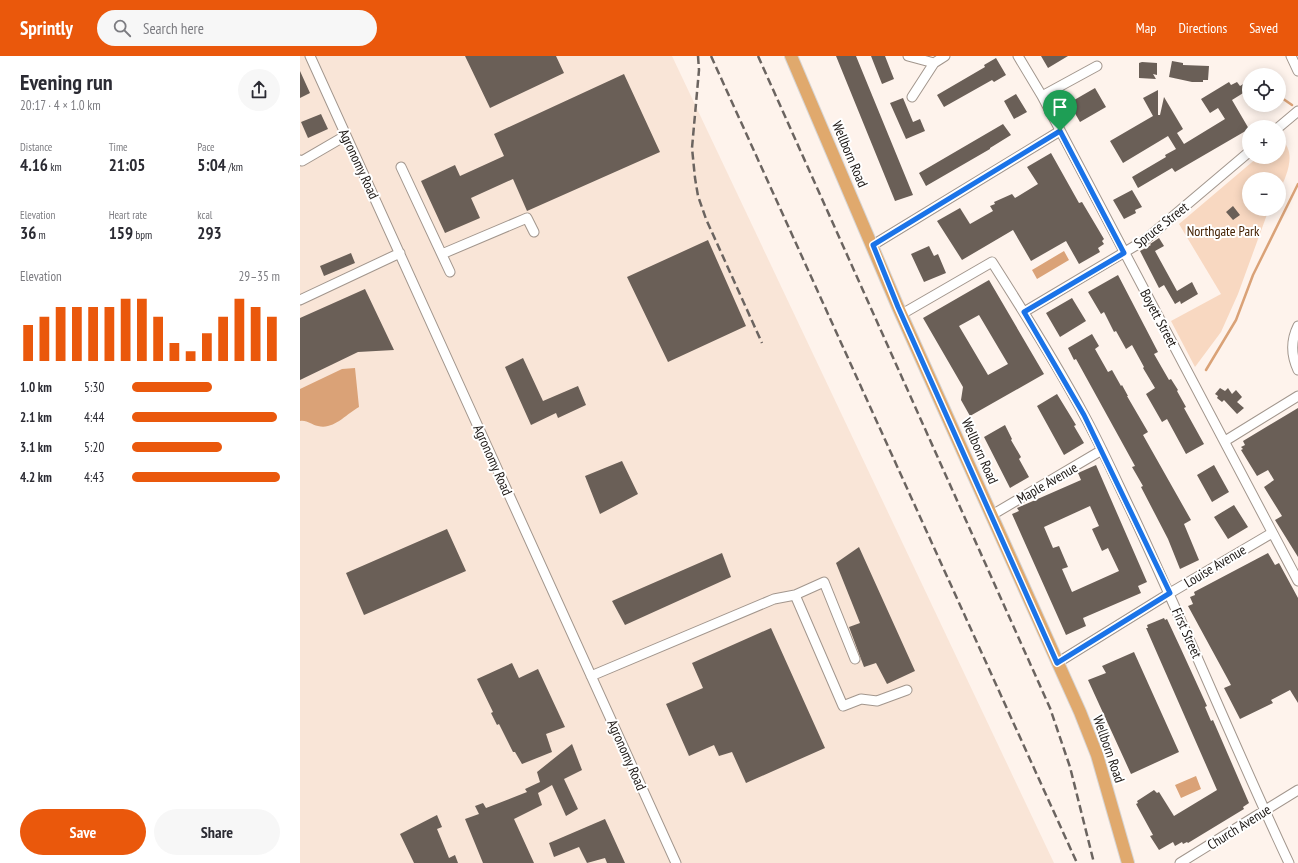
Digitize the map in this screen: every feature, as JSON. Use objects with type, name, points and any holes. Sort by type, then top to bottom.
[{"type":"main road","name":"Wellborn Road","points":[[791,56],[902,314],[1080,712],[1095,749],[1128,863]]},
{"type":"street","name":"Agronomy Road","points":[[310,56],[675,863]]},
{"type":"street","points":[[908,56],[934,63]]},
{"type":"street","points":[[912,97],[934,63],[945,56]]},
{"type":"street","name":"Boyett Street","points":[[1018,56],[1042,96],[1298,582]]},
{"type":"street","points":[[1291,56],[1298,71]]},
{"type":"street","points":[[1042,96],[1097,66]]},
{"type":"street","points":[[1286,121],[1298,111]]},
{"type":"street","points":[[873,245],[1060,131]]},
{"type":"street","points":[[300,160],[302,161],[345,136]]},
{"type":"street","name":"Spruce Street","points":[[1024,312],[1145,240],[1242,158]]},
{"type":"street","points":[[401,167],[450,272]]},
{"type":"street","points":[[442,254],[527,218],[534,232]]},
{"type":"street","points":[[300,300],[400,253]]},
{"type":"street","name":"First Street","points":[[902,314],[992,262],[1024,312],[1084,415],[1102,450],[1170,593],[1289,863]]},
{"type":"street","points":[[1298,326],[1293,339],[1292,351],[1294,362],[1298,370]]},
{"type":"street","points":[[1224,441],[1298,396]]},
{"type":"street","name":"Maple Avenue","points":[[992,515],[1102,450]]},
{"type":"street","name":"Louise Avenue","points":[[1057,663],[1272,532]]},
{"type":"street","points":[[591,676],[769,601],[795,595],[824,582],[855,659]]},
{"type":"street","points":[[795,595],[843,706],[861,699],[877,702],[907,690]]},
{"type":"street","name":"Church Avenue","points":[[1180,863],[1298,790]]},
{"type":"shaded area","points":[[300,56],[672,56],[1054,863],[300,863]]},
{"type":"shaded area","points":[[1064,251],[1069,260],[1037,279],[1032,270]]},
{"type":"shaded area","points":[[355,368],[359,407],[340,421],[329,426],[318,426],[305,421],[300,421],[300,389],[342,369]]},
{"type":"shaded area","points":[[1196,776],[1201,789],[1181,798],[1175,785]]},
{"type":"green space","name":"Northgate Park","points":[[1286,145],[1287,146],[1290,159],[1286,176],[1286,172],[1242,172],[1242,216],[1266,216],[1238,294],[1221,332],[1195,367],[1171,321],[1221,294],[1179,224],[1250,164],[1286,164]]},
{"type":"building","points":[[465,56],[556,56],[564,73],[490,108]]},
{"type":"building","points":[[836,56],[856,56],[913,195],[895,201]]},
{"type":"building","points":[[871,56],[885,56],[894,79],[882,84]]},
{"type":"building","points":[[1041,56],[1068,56],[1048,68]]},
{"type":"building","points":[[996,58],[1006,75],[994,82],[992,80],[944,107],[937,95],[985,67],[984,65]]},
{"type":"building","points":[[1172,61],[1183,63],[1183,65],[1209,66],[1208,80],[1203,80],[1203,82],[1192,82],[1169,77]]},
{"type":"building","points":[[1139,63],[1157,63],[1157,75],[1153,74],[1156,79],[1139,78]]},
{"type":"building","points":[[300,71],[310,93],[300,98]]},
{"type":"building","points":[[624,74],[660,152],[527,211],[513,179],[471,198],[480,218],[445,233],[421,181],[455,165],[460,176],[504,156],[494,134]]},
{"type":"building","points":[[1229,82],[1231,85],[1237,82],[1240,86],[1242,85],[1242,94],[1232,100],[1244,120],[1242,120],[1242,133],[1175,172],[1172,168],[1138,188],[1132,177],[1166,157],[1165,155],[1176,149],[1168,136],[1123,163],[1110,141],[1153,116],[1143,98],[1158,90],[1158,115],[1160,115],[1164,97],[1183,129],[1177,133],[1184,144],[1225,119],[1218,108],[1210,113],[1201,99]]},
{"type":"building","points":[[1095,88],[1106,107],[1080,122],[1069,103]]},
{"type":"building","points":[[1016,94],[1027,112],[1014,119],[1004,101]]},
{"type":"building","points":[[903,98],[913,122],[920,119],[925,131],[906,139],[890,103]]},
{"type":"building","points":[[321,114],[328,129],[308,138],[301,122]]},
{"type":"building","points":[[1003,124],[1011,135],[990,149],[926,186],[919,173]]},
{"type":"building","points":[[1051,153],[1079,203],[1082,202],[1104,239],[1102,241],[1104,244],[1098,248],[1100,252],[1079,264],[1066,241],[1031,261],[1013,230],[962,260],[937,221],[960,208],[970,224],[993,211],[990,206],[995,204],[994,202],[1012,194],[1015,198],[1038,184],[1027,167]]},
{"type":"building","points":[[1132,190],[1142,207],[1135,210],[1136,213],[1124,219],[1113,200]]},
{"type":"building","points":[[1233,206],[1240,215],[1233,220],[1226,212]]},
{"type":"building","points":[[1159,238],[1164,246],[1155,251],[1177,291],[1192,282],[1198,294],[1181,304],[1180,301],[1175,304],[1164,285],[1159,288],[1140,251],[1151,245],[1150,244]]},
{"type":"building","points":[[708,240],[746,326],[668,362],[627,277]]},
{"type":"building","points":[[929,246],[934,256],[938,254],[946,273],[924,282],[911,254]]},
{"type":"building","points":[[351,253],[355,263],[324,276],[320,266]]},
{"type":"building","points":[[1118,275],[1158,352],[1154,354],[1169,380],[1171,379],[1178,390],[1177,391],[1186,407],[1184,408],[1204,444],[1186,454],[1167,419],[1162,422],[1146,394],[1155,388],[1132,345],[1126,349],[1116,331],[1114,332],[1104,312],[1101,314],[1088,292]]},
{"type":"building","points":[[989,280],[1044,374],[970,416],[961,400],[963,387],[923,318]],"holes":[[[979,315],[1008,364],[988,375],[959,326]]]},
{"type":"building","points":[[365,289],[394,350],[358,352],[300,380],[300,318]]},
{"type":"building","points":[[1072,298],[1086,321],[1060,337],[1046,313]]},
{"type":"building","points":[[1092,334],[1099,346],[1095,349],[1108,372],[1112,370],[1121,386],[1122,385],[1148,432],[1143,435],[1191,520],[1184,524],[1199,560],[1180,569],[1168,539],[1141,487],[1143,486],[1132,467],[1135,466],[1076,359],[1074,360],[1068,348]]},
{"type":"building","points":[[523,358],[543,401],[578,386],[586,405],[558,418],[556,413],[531,425],[505,367]]},
{"type":"building","points":[[1220,388],[1225,391],[1228,388],[1232,394],[1236,390],[1242,397],[1237,402],[1244,408],[1237,414],[1224,400],[1222,402],[1217,398],[1218,396],[1215,394]]},
{"type":"building","points":[[1057,394],[1076,425],[1074,426],[1084,443],[1064,455],[1037,406]]},
{"type":"building","points":[[1298,408],[1298,557],[1275,520],[1282,516],[1264,487],[1274,480],[1268,470],[1257,476],[1241,450],[1243,449],[1241,447],[1245,445],[1243,441]]},
{"type":"building","points":[[1005,425],[1012,439],[1011,440],[1021,457],[1019,459],[1029,477],[1010,488],[984,437]]},
{"type":"building","points":[[622,461],[638,494],[600,514],[585,476]]},
{"type":"building","points":[[1096,465],[1147,582],[1138,586],[1141,593],[1083,618],[1086,626],[1066,635],[1012,514],[1019,511],[1017,508],[1081,480],[1078,473]],"holes":[[[1090,506],[1099,526],[1092,529],[1102,551],[1108,548],[1119,571],[1072,592],[1062,569],[1068,567],[1059,546],[1053,548],[1044,527]]]},
{"type":"building","points":[[1214,465],[1229,492],[1212,502],[1197,475]]},
{"type":"building","points":[[1234,505],[1248,527],[1228,539],[1214,517]]},
{"type":"building","points":[[447,529],[466,571],[364,615],[346,573]]},
{"type":"building","points":[[859,547],[915,671],[887,684],[876,663],[864,667],[849,627],[860,623],[836,563]]},
{"type":"building","points":[[722,553],[731,577],[625,625],[612,601]]},
{"type":"building","points":[[1268,553],[1275,565],[1279,563],[1298,598],[1298,703],[1290,690],[1271,700],[1273,703],[1240,719],[1224,688],[1231,685],[1188,606],[1193,604],[1190,597],[1195,595],[1194,592]]},
{"type":"building","points":[[1164,618],[1165,620],[1167,619],[1181,649],[1207,706],[1205,707],[1211,721],[1213,720],[1249,803],[1243,807],[1244,809],[1188,843],[1183,844],[1182,842],[1175,846],[1173,842],[1159,850],[1150,836],[1153,835],[1136,804],[1138,803],[1137,801],[1154,790],[1157,793],[1159,792],[1174,816],[1217,790],[1146,628],[1148,628],[1147,625]]},
{"type":"building","points":[[771,628],[825,748],[746,783],[732,752],[719,756],[714,745],[689,756],[666,704],[703,688],[692,663]]},
{"type":"building","points":[[1134,652],[1179,752],[1131,774],[1088,680],[1106,673],[1102,666]]},
{"type":"building","points":[[512,663],[519,678],[538,669],[565,727],[546,734],[552,752],[522,764],[515,752],[513,752],[499,724],[497,725],[491,713],[493,712],[477,679]]},
{"type":"building","points":[[572,744],[582,770],[564,779],[578,809],[566,816],[552,785],[538,793],[542,805],[514,819],[534,863],[483,863],[465,819],[479,814],[475,806],[483,803],[486,808],[527,792],[525,789],[540,782],[537,772]]},
{"type":"building","points":[[437,815],[442,827],[437,829],[449,858],[455,855],[458,863],[414,863],[400,834]]},
{"type":"building","points":[[605,819],[625,863],[607,863],[605,858],[587,863],[579,847],[554,857],[549,843]]},
{"type":"waterway","points":[[1286,101],[1292,105]]},
{"type":"waterway","points":[[1206,370],[1236,320],[1253,275],[1298,184]]},
{"type":"railway","points":[[698,56],[699,70],[692,148],[698,196],[706,219],[762,343]]},
{"type":"railway","points":[[711,56],[1077,863]]},
{"type":"railway","points":[[758,56],[1050,708],[1070,767],[1094,863]]},
{"type":"route","points":[[1060,131],[1093,191],[1124,253],[1024,312],[1084,415],[1170,593],[1057,663],[898,307],[873,245],[1060,131]]}]
